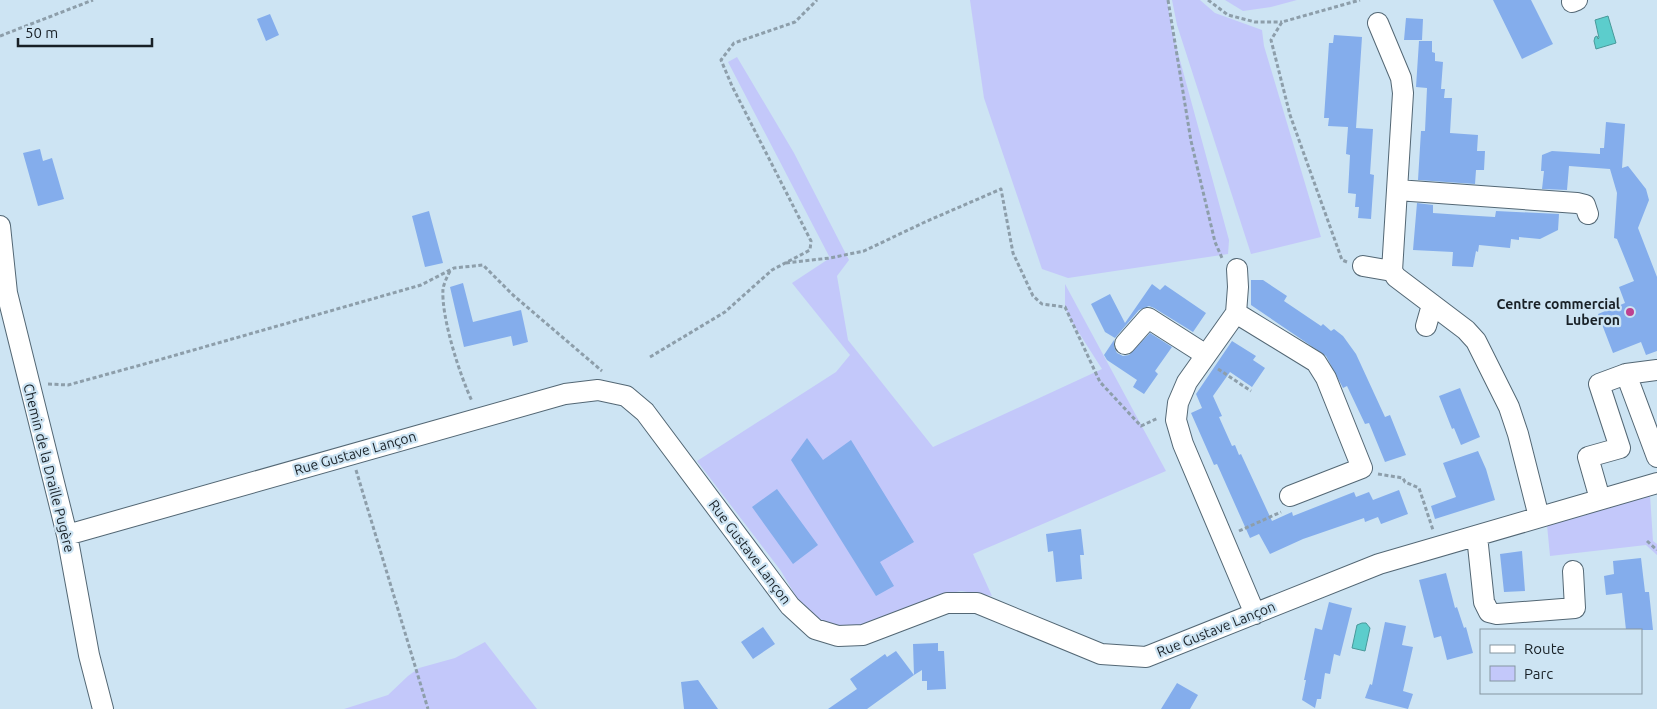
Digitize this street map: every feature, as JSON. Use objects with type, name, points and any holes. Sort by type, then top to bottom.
[{"type":"street","points":[[1378,23],[1401,78],[1403,93],[1392,270],[1396,277],[1466,330],[1476,341],[1509,408],[1518,434],[1538,517]]},
{"type":"street","points":[[1397,190],[1577,203],[1585,205],[1588,214]]},
{"type":"street","name":"Chemin de la Draille Pugère","points":[[0,226],[7,292],[67,535],[88,655],[103,709]]},
{"type":"street","points":[[1363,266],[1392,270]]},
{"type":"street","points":[[1232,267],[1238,287],[1236,313],[1187,382],[1178,403],[1176,420],[1183,444],[1255,614]]},
{"type":"street","points":[[1426,326],[1432,305]]},
{"type":"street","points":[[1236,313],[1316,362],[1326,378],[1362,468],[1290,496]]},
{"type":"street","points":[[1125,344],[1148,318],[1204,357]]},
{"type":"street","points":[[1600,500],[1588,456],[1620,448],[1598,384],[1626,374],[1657,370]]},
{"type":"street","points":[[1626,374],[1657,457]]},
{"type":"street","name":"Rue Gustave Lançon","points":[[67,535],[565,394],[598,390],[626,396],[645,412],[790,606],[815,629],[838,636],[863,635],[947,602],[977,603],[1101,654],[1146,657],[1379,564],[1657,483]]},
{"type":"street","points":[[1477,536],[1484,602],[1489,612],[1497,614],[1575,608],[1573,571]]},
{"type":"path","points":[[0,36],[93,0]]},
{"type":"path","points":[[650,357],[725,312],[772,270],[810,250],[811,241],[732,86],[721,60],[734,43],[795,22],[817,0]]},
{"type":"path","points":[[1168,0],[1191,142],[1215,242],[1232,267]]},
{"type":"path","points":[[1208,0],[1228,15],[1255,22],[1282,22],[1360,0]]},
{"type":"path","points":[[1282,22],[1271,40],[1290,115],[1342,260],[1363,266]]},
{"type":"path","points":[[786,263],[864,252],[925,222],[1000,189],[1013,253],[1033,296],[1042,304],[1065,307],[1100,382],[1141,426],[1156,419]]},
{"type":"path","points":[[26,371],[44,383],[68,385],[421,285],[454,268],[483,265],[513,295],[601,369],[611,393]]},
{"type":"path","points":[[450,270],[444,287],[444,311],[465,387],[480,418]]},
{"type":"path","points":[[1204,357],[1251,391]]},
{"type":"path","points":[[351,454],[428,709]]},
{"type":"path","points":[[1358,471],[1402,478],[1405,482],[1419,488],[1439,547]]},
{"type":"path","points":[[1223,538],[1285,510],[1290,496]]},
{"type":"path","points":[[1647,541],[1657,550]]},
{"type":"green space","points":[[970,0],[1167,0],[1172,31],[1229,240],[1228,254],[1068,278],[1042,269],[984,98]]},
{"type":"green space","points":[[1172,0],[1200,0],[1215,13],[1262,30],[1264,46],[1321,237],[1251,254],[1177,25]]},
{"type":"green space","points":[[1225,0],[1297,0],[1271,7],[1243,11]]},
{"type":"green space","points":[[737,57],[794,153],[849,260],[837,276],[848,340],[933,447],[1102,369],[1072,322],[1065,307],[1065,284],[1166,471],[973,554],[992,596],[961,591],[937,596],[865,626],[814,627],[781,571],[697,461],[836,372],[850,355],[792,283],[830,258],[728,62]]},
{"type":"green space","points":[[1650,495],[1653,541],[1657,544],[1657,555],[1646,545],[1550,556],[1547,525]]},
{"type":"green space","points":[[485,642],[537,709],[344,709],[388,695],[419,668],[455,658]]},
{"type":"shaded area","points":[[1608,16],[1616,43],[1596,49],[1595,37],[1599,38],[1595,20]]},
{"type":"shaded area","points":[[1366,623],[1370,628],[1365,651],[1352,648],[1357,625]]},
{"type":"building","points":[[1493,0],[1531,0],[1553,44],[1522,59]]},
{"type":"building","points":[[270,14],[279,35],[266,41],[257,19]]},
{"type":"building","points":[[1406,18],[1423,19],[1422,40],[1404,40]]},
{"type":"building","points":[[1334,35],[1362,37],[1356,128],[1373,129],[1370,174],[1374,175],[1371,219],[1358,218],[1359,207],[1355,207],[1356,194],[1348,193],[1350,155],[1346,154],[1348,127],[1328,126],[1329,118],[1324,118],[1329,43],[1333,43]]},
{"type":"building","points":[[1419,41],[1432,41],[1432,52],[1435,53],[1435,61],[1443,62],[1441,89],[1445,89],[1444,98],[1452,98],[1450,133],[1478,135],[1477,151],[1485,151],[1484,170],[1476,170],[1475,184],[1418,180],[1421,131],[1425,131],[1427,88],[1416,87]]},
{"type":"building","points":[[1606,122],[1625,124],[1622,168],[1628,166],[1646,189],[1649,200],[1638,228],[1657,277],[1657,351],[1646,355],[1641,342],[1613,353],[1598,314],[1625,303],[1619,287],[1634,281],[1617,239],[1614,238],[1617,193],[1610,169],[1569,166],[1567,190],[1542,189],[1544,171],[1541,171],[1542,155],[1552,151],[1600,154],[1600,148],[1604,148]]},
{"type":"building","points":[[40,149],[43,161],[52,158],[64,199],[38,206],[23,153]]},
{"type":"building","points":[[1417,203],[1433,205],[1433,213],[1495,217],[1496,211],[1559,214],[1558,230],[1540,239],[1519,237],[1519,240],[1511,239],[1510,248],[1479,245],[1473,267],[1452,266],[1453,252],[1413,250]]},
{"type":"building","points":[[429,211],[443,263],[425,267],[412,216]]},
{"type":"building","points":[[1251,280],[1263,280],[1287,296],[1284,301],[1321,326],[1323,324],[1331,331],[1334,329],[1343,336],[1356,354],[1385,417],[1390,415],[1406,455],[1385,462],[1369,423],[1365,424],[1347,386],[1343,388],[1326,356],[1251,305]]},
{"type":"building","points":[[463,283],[473,322],[521,310],[528,342],[513,346],[511,336],[464,347],[450,287]]},
{"type":"building","points":[[1152,284],[1160,290],[1165,285],[1206,313],[1193,332],[1149,306],[1139,310],[1115,338],[1105,332],[1091,304],[1110,294],[1125,323]]},
{"type":"building","points":[[1150,333],[1172,347],[1155,371],[1158,374],[1144,394],[1133,387],[1137,380],[1107,360],[1104,355],[1114,340],[1114,347],[1117,353],[1123,356],[1129,355]]},
{"type":"building","points":[[1232,341],[1256,356],[1253,360],[1265,368],[1252,387],[1230,372],[1213,396],[1222,416],[1219,417],[1232,446],[1235,445],[1239,455],[1241,454],[1272,521],[1292,512],[1293,516],[1354,492],[1356,497],[1369,492],[1373,500],[1399,490],[1408,514],[1381,524],[1378,517],[1365,522],[1364,518],[1303,539],[1270,554],[1259,534],[1250,538],[1217,464],[1214,465],[1191,413],[1202,408],[1196,394]]},
{"type":"building","points":[[1460,388],[1480,437],[1461,445],[1454,428],[1452,429],[1439,396]]},
{"type":"building","points":[[807,438],[823,460],[851,440],[914,542],[880,562],[894,586],[876,596],[791,460]]},
{"type":"building","points":[[1478,451],[1486,469],[1495,500],[1435,519],[1431,506],[1456,497],[1443,463]]},
{"type":"building","points":[[777,489],[818,545],[793,564],[752,507]]},
{"type":"building","points":[[1081,529],[1084,555],[1080,555],[1082,579],[1056,582],[1053,551],[1048,552],[1046,534]]},
{"type":"building","points":[[1522,551],[1525,591],[1504,592],[1500,554]]},
{"type":"building","points":[[1641,558],[1645,592],[1649,592],[1653,630],[1626,629],[1622,593],[1606,595],[1604,576],[1614,574],[1613,561]]},
{"type":"building","points":[[1446,573],[1455,608],[1457,607],[1464,628],[1466,627],[1473,653],[1447,660],[1441,636],[1434,638],[1419,580]]},
{"type":"building","points":[[1329,602],[1352,608],[1340,656],[1334,654],[1330,674],[1325,673],[1321,699],[1317,699],[1315,708],[1302,700],[1306,680],[1304,680],[1315,628],[1322,630]]},
{"type":"building","points":[[1385,622],[1406,626],[1402,645],[1413,647],[1403,691],[1413,694],[1408,709],[1365,698],[1370,684],[1372,685]]},
{"type":"building","points":[[763,627],[775,644],[753,659],[741,642]]},
{"type":"building","points":[[938,643],[938,651],[944,651],[946,689],[927,690],[927,681],[922,681],[922,670],[914,675],[913,644]]},
{"type":"building","points":[[896,651],[914,675],[867,709],[828,709],[857,689],[850,679],[885,654],[887,657]]},
{"type":"building","points":[[698,680],[718,709],[684,709],[681,682]]},
{"type":"building","points":[[1177,683],[1198,695],[1190,709],[1161,709]]},
{"type":"place","name":"Centre commercial Luberon","points":[[1630,312]]}]
